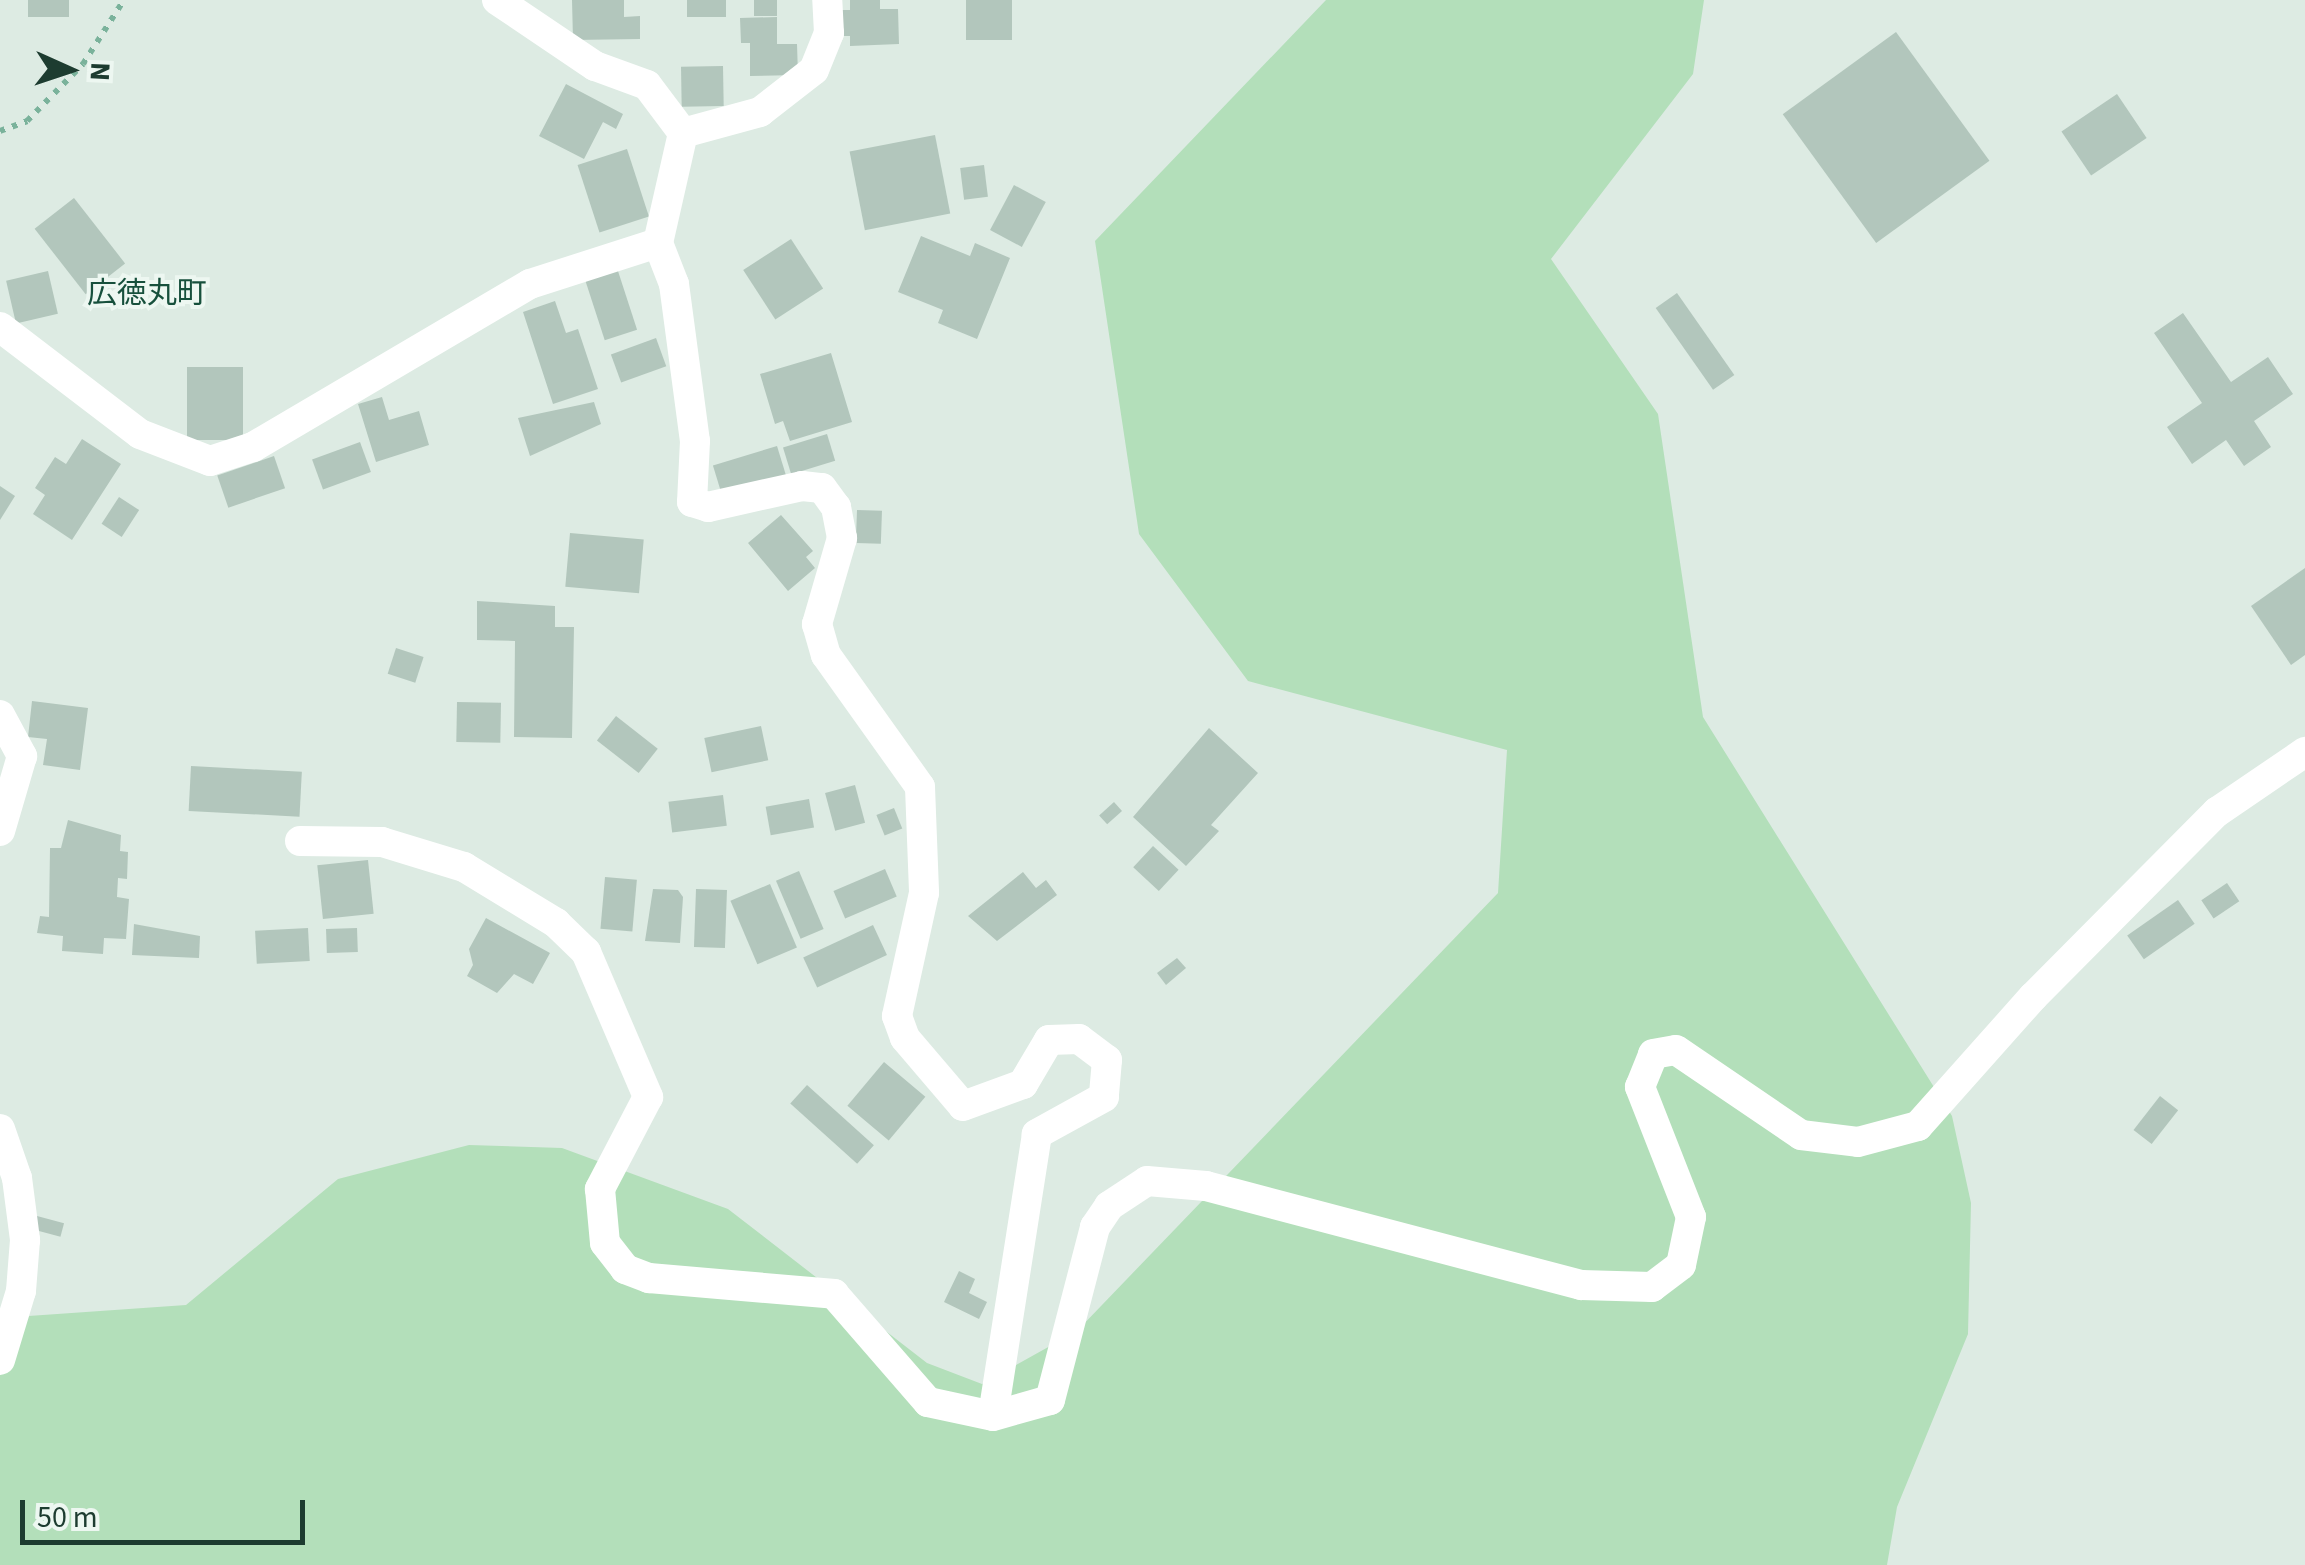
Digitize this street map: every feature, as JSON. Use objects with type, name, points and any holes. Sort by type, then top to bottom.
[{"type":"street","points":[[497,0],[596,66],[647,85],[683,134],[658,243],[674,284],[695,441],[692,502],[708,506],[802,486],[822,488],[836,507],[842,538],[817,624],[826,655],[920,787],[924,894],[898,1016],[904,1038],[964,1106],[1023,1084],[1049,1040],[1079,1040],[1107,1060],[1104,1097],[1036,1134],[993,1416]]},
{"type":"street","points":[[683,134],[760,112],[814,70],[829,32],[828,0]]},
{"type":"street","points":[[0,327],[140,434],[210,460],[254,446],[530,284],[658,243]]},
{"type":"street","points":[[0,715],[22,756],[0,831]]},
{"type":"street","points":[[300,841],[382,842],[464,867],[556,923],[586,952],[648,1097],[600,1190],[605,1243],[624,1269],[650,1278],[834,1294],[928,1402],[993,1416],[1050,1400],[1095,1228],[1109,1206],[1147,1182],[1206,1186],[1581,1285],[1652,1287],[1682,1265],[1691,1217],[1640,1087],[1654,1054],[1676,1050],[1801,1135],[1858,1142],[1918,1126],[2217,812],[2301,763]]},
{"type":"street","points":[[0,1128],[18,1178],[26,1240],[21,1291],[0,1360]]},
{"type":"path","points":[[0,131],[27,120],[83,64],[124,0]]},
{"type":"green space","points":[[1326,0],[1704,0],[1693,74],[1551,259],[1658,414],[1703,717],[1952,1116],[1971,1203],[1968,1334],[1897,1507],[1887,1565],[0,1565],[0,1318],[186,1305],[338,1179],[469,1145],[562,1148],[728,1209],[927,1363],[982,1384],[1077,1331],[1498,893],[1507,750],[1248,681],[1139,534],[1095,241]]},
{"type":"building","points":[[28,0],[69,0],[69,17],[28,17]]},
{"type":"building","points":[[572,0],[624,0],[624,17],[640,16],[640,39],[573,40]]},
{"type":"building","points":[[687,0],[726,0],[726,17],[687,17]]},
{"type":"building","points":[[754,0],[777,0],[777,16],[754,16]]},
{"type":"building","points":[[850,0],[880,0],[880,9],[898,9],[899,44],[850,46],[850,36],[842,36],[842,10],[850,10]]},
{"type":"building","points":[[966,0],[1012,0],[1012,40],[966,40]]},
{"type":"building","points":[[777,17],[777,44],[797,44],[798,75],[750,76],[750,43],[741,43],[740,18]]},
{"type":"building","points":[[1896,32],[1989,161],[1876,243],[1783,114]]},
{"type":"building","points":[[723,66],[724,106],[682,107],[681,67]]},
{"type":"building","points":[[566,84],[623,114],[616,129],[603,122],[584,159],[539,136]]},
{"type":"building","points":[[2117,94],[2147,138],[2091,175],[2061,131]]},
{"type":"building","points":[[935,135],[950,214],[865,230],[850,152]]},
{"type":"building","points":[[627,149],[649,217],[599,233],[578,165]]},
{"type":"building","points":[[984,165],[988,197],[964,200],[960,168]]},
{"type":"building","points":[[1014,185],[1046,202],[1022,247],[990,230]]},
{"type":"building","points":[[74,198],[125,263],[86,294],[35,229]]},
{"type":"building","points":[[921,236],[970,256],[975,243],[1010,258],[977,339],[938,323],[943,310],[898,292]]},
{"type":"building","points":[[791,239],[823,288],[775,320],[743,270]]},
{"type":"building","points":[[617,268],[637,330],[605,340],[585,279]]},
{"type":"building","points":[[48,271],[58,314],[16,324],[6,281]]},
{"type":"building","points":[[1677,293],[1734,375],[1713,390],[1656,308]]},
{"type":"building","points":[[555,301],[566,333],[578,329],[598,389],[553,404],[523,312]]},
{"type":"building","points":[[2183,313],[2231,382],[2268,357],[2293,394],[2254,421],[2271,447],[2244,466],[2226,440],[2192,464],[2167,427],[2202,403],[2154,333]]},
{"type":"building","points":[[656,338],[666,366],[621,383],[611,354]]},
{"type":"building","points":[[831,353],[852,422],[790,441],[783,421],[775,424],[760,374]]},
{"type":"building","points":[[187,367],[243,367],[243,440],[187,440]]},
{"type":"building","points":[[382,397],[389,420],[419,411],[429,445],[376,462],[358,404]]},
{"type":"building","points":[[594,402],[601,424],[530,456],[518,418]]},
{"type":"building","points":[[827,434],[835,461],[791,474],[783,447]]},
{"type":"building","points":[[82,439],[121,464],[72,540],[33,514],[45,495],[35,488],[55,457],[66,464]]},
{"type":"building","points":[[360,442],[371,472],[323,490],[312,459]]},
{"type":"building","points":[[777,446],[787,479],[723,498],[713,466]]},
{"type":"building","points":[[274,456],[285,488],[228,508],[217,476]]},
{"type":"building","points":[[0,486],[15,496],[0,520]]},
{"type":"building","points":[[119,497],[139,510],[122,537],[102,524]]},
{"type":"building","points":[[857,510],[882,511],[881,544],[856,543]]},
{"type":"building","points":[[781,515],[813,551],[806,557],[815,568],[788,591],[748,543]]},
{"type":"building","points":[[570,533],[644,539],[639,593],[565,587]]},
{"type":"building","points":[[2305,568],[2305,655],[2291,665],[2251,606]]},
{"type":"building","points":[[477,601],[555,606],[555,627],[574,627],[572,738],[514,737],[515,641],[477,640]]},
{"type":"building","points":[[396,648],[424,657],[415,683],[388,674]]},
{"type":"building","points":[[32,701],[88,708],[80,770],[43,765],[47,739],[28,737]]},
{"type":"building","points":[[457,702],[501,703],[500,743],[456,742]]},
{"type":"building","points":[[616,716],[658,749],[639,773],[597,740]]},
{"type":"building","points":[[761,726],[768,760],[712,772],[704,738]]},
{"type":"building","points":[[1209,728],[1258,773],[1211,825],[1219,831],[1186,866],[1133,817]]},
{"type":"building","points":[[191,766],[302,772],[299,817],[189,811]]},
{"type":"building","points":[[855,785],[865,823],[835,831],[825,793]]},
{"type":"building","points":[[723,795],[727,826],[672,832],[668,802]]},
{"type":"building","points":[[809,799],[814,828],[771,835],[766,807]]},
{"type":"building","points":[[1114,802],[1122,811],[1107,824],[1099,815]]},
{"type":"building","points":[[894,808],[902,828],[885,836],[876,815]]},
{"type":"building","points":[[68,820],[121,835],[120,851],[128,852],[127,879],[118,878],[117,897],[129,899],[126,939],[104,938],[103,954],[62,951],[63,936],[37,933],[40,916],[49,917],[50,848],[61,848]]},
{"type":"building","points":[[1153,846],[1179,870],[1159,891],[1133,867]]},
{"type":"building","points":[[368,860],[374,914],[323,919],[317,865]]},
{"type":"building","points":[[885,869],[897,897],[845,918],[833,891]]},
{"type":"building","points":[[799,871],[824,929],[801,939],[776,881]]},
{"type":"building","points":[[1023,872],[1036,888],[1046,880],[1057,895],[997,941],[968,916]]},
{"type":"building","points":[[605,877],[637,880],[632,932],[600,929]]},
{"type":"building","points":[[2227,883],[2239,901],[2214,919],[2201,900]]},
{"type":"building","points":[[770,884],[797,948],[757,964],[730,901]]},
{"type":"building","points":[[653,889],[678,890],[683,897],[680,943],[645,941]]},
{"type":"building","points":[[696,889],[727,890],[725,948],[694,947]]},
{"type":"building","points":[[2178,900],[2195,924],[2144,959],[2127,936]]},
{"type":"building","points":[[486,918],[550,953],[533,984],[514,974],[497,993],[467,976],[473,965],[469,949]]},
{"type":"building","points":[[134,924],[200,936],[199,958],[132,955]]},
{"type":"building","points":[[873,925],[887,955],[817,987],[803,958]]},
{"type":"building","points":[[308,928],[310,961],[257,964],[255,931]]},
{"type":"building","points":[[357,928],[358,952],[327,953],[326,929]]},
{"type":"building","points":[[1177,958],[1186,968],[1166,985],[1157,973]]},
{"type":"building","points":[[884,1062],[925,1097],[889,1140],[847,1106]]},
{"type":"building","points":[[807,1085],[874,1145],[857,1164],[790,1104]]},
{"type":"building","points":[[2160,1096],[2178,1110],[2152,1144],[2134,1130]]},
{"type":"building","points":[[37,1216],[64,1223],[60,1237],[33,1230]]},
{"type":"building","points":[[959,1271],[975,1279],[969,1293],[987,1302],[979,1319],[944,1302]]},
{"type":"district","name":"広徳丸町","points":[[147,294]]}]
